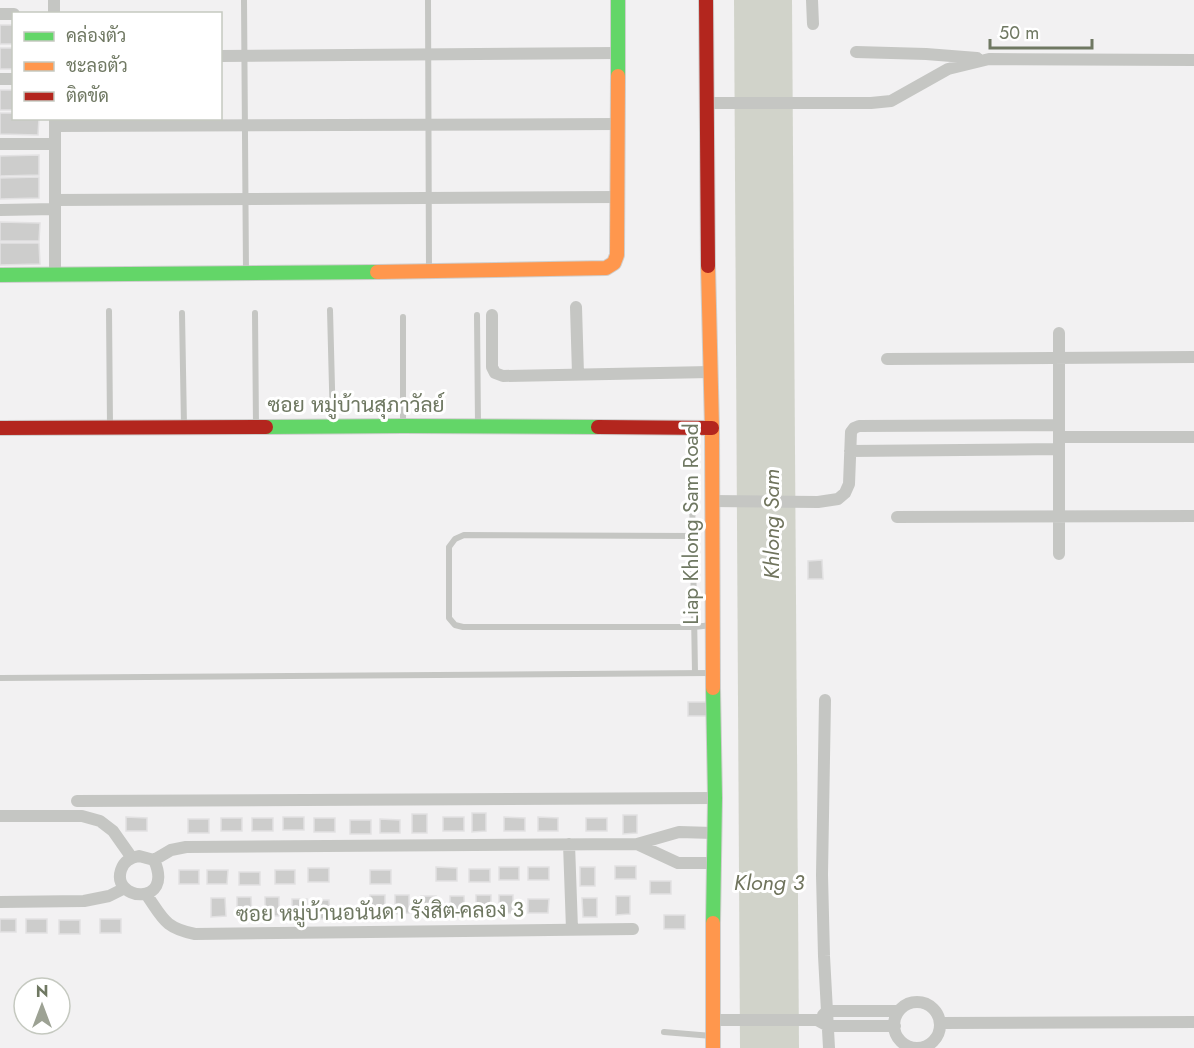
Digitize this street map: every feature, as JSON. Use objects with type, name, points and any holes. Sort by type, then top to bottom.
[{"type":"street","points":[[0,275],[429,272],[606,268],[614,263],[617,255],[618,0]]},
{"type":"street","name":"Liap Khlong Sam Road","points":[[706,0],[715,798],[713,1042]]},
{"type":"street","points":[[812,0],[813,24]]},
{"type":"street","points":[[856,52],[926,54],[989,60],[1194,60]]},
{"type":"street","points":[[222,56],[618,53]]},
{"type":"street","points":[[707,103],[891,101],[948,69],[989,60]]},
{"type":"street","points":[[55,275],[55,122],[245,125],[618,124]]},
{"type":"street","points":[[0,144],[55,144]]},
{"type":"street","points":[[0,210],[55,205],[246,199],[618,197]]},
{"type":"street","points":[[576,307],[578,374]]},
{"type":"street","points":[[492,315],[492,367],[495,373],[503,376],[710,372]]},
{"type":"street","points":[[1059,333],[1059,554]]},
{"type":"street","points":[[888,359],[1194,357]]},
{"type":"street","name":"ซอย หมู่บ้านสุภาวัลย์","points":[[0,428],[333,426],[712,428]]},
{"type":"street","points":[[712,501],[818,502],[838,499],[845,493],[849,484],[851,432],[860,426],[1059,437],[1194,437]]},
{"type":"street","points":[[850,451],[1059,437]]},
{"type":"street","points":[[897,517],[1194,516]]},
{"type":"street","points":[[819,1022],[827,1011],[822,875],[825,700]]},
{"type":"street","points":[[77,801],[715,798]]},
{"type":"street","points":[[0,816],[82,816],[100,821],[113,831],[132,858]]},
{"type":"street","points":[[154,860],[159,877],[158,883],[152,890],[140,895],[125,888],[120,875],[126,862],[139,856],[154,860],[171,850],[186,847],[637,844],[679,832],[713,833]]},
{"type":"street","points":[[569,844],[572,929]]},
{"type":"street","points":[[637,844],[678,863],[713,864]]},
{"type":"street","points":[[0,902],[84,902],[109,896],[125,888]]},
{"type":"street","name":"ซอย หมู่บ้านอนันดา รังสิต-คลอง 3","points":[[146,894],[168,925],[180,931],[195,933],[633,929]]},
{"type":"street","points":[[912,1002],[928,1004],[938,1015],[940,1023],[940,1031],[936,1038],[923,1047],[907,1045],[901,1041],[896,1034],[895,1026],[899,1011],[912,1002]]},
{"type":"street","points":[[827,1011],[899,1011]]},
{"type":"street","points":[[714,1020],[895,1026]]},
{"type":"street","points":[[819,1022],[829,1048]]},
{"type":"street","points":[[940,1023],[1194,1022]]},
{"type":"lane","points":[[244,0],[246,273]]},
{"type":"lane","points":[[428,0],[429,272]]},
{"type":"lane","points":[[330,310],[333,426]]},
{"type":"lane","points":[[109,311],[110,427]]},
{"type":"lane","points":[[182,313],[184,428]]},
{"type":"lane","points":[[255,313],[256,427]]},
{"type":"lane","points":[[477,315],[478,426]]},
{"type":"lane","points":[[403,317],[403,426]]},
{"type":"lane","points":[[692,492],[695,673]]},
{"type":"lane","points":[[693,536],[464,535],[455,539],[450,547],[450,618],[455,625],[463,627],[694,627],[712,625]]},
{"type":"lane","points":[[0,678],[714,673]]},
{"type":"lane","points":[[664,1032],[713,1042]]},
{"type":"water","name":"Klong 3","points":[[734,0],[792,0],[799,1048],[740,1048]]},
{"type":"building","points":[[0,25],[12,25],[12,44],[0,44]]},
{"type":"building","points":[[0,48],[12,48],[12,69],[0,69]]},
{"type":"building","points":[[0,90],[12,90],[12,110],[0,110]]},
{"type":"building","points":[[0,113],[12,113],[12,120],[39,120],[38,135],[0,134]]},
{"type":"building","points":[[39,155],[39,175],[0,176],[0,156]]},
{"type":"building","points":[[39,177],[39,198],[0,199],[0,178]]},
{"type":"building","points":[[0,222],[40,223],[39,241],[0,241]]},
{"type":"building","points":[[0,243],[39,243],[40,264],[0,265]]},
{"type":"building","points":[[822,560],[823,579],[808,579],[808,561]]},
{"type":"building","points":[[688,702],[708,702],[708,716],[688,716]]},
{"type":"building","points":[[472,813],[486,813],[486,831],[472,832]]},
{"type":"building","points":[[412,814],[427,814],[427,833],[412,833]]},
{"type":"building","points":[[623,815],[637,815],[637,833],[623,834]]},
{"type":"building","points":[[126,817],[147,818],[147,831],[126,831]]},
{"type":"building","points":[[283,817],[304,817],[304,830],[283,830]]},
{"type":"building","points":[[443,817],[464,817],[464,831],[443,831]]},
{"type":"building","points":[[504,817],[525,818],[525,831],[504,831]]},
{"type":"building","points":[[538,817],[558,818],[558,831],[538,831]]},
{"type":"building","points":[[221,818],[242,818],[242,831],[221,831]]},
{"type":"building","points":[[252,818],[273,818],[273,831],[252,831]]},
{"type":"building","points":[[314,818],[335,818],[335,832],[314,832]]},
{"type":"building","points":[[586,818],[607,818],[607,831],[586,831]]},
{"type":"building","points":[[188,819],[209,819],[209,833],[188,833]]},
{"type":"building","points":[[380,819],[400,820],[400,833],[380,833]]},
{"type":"building","points":[[350,820],[371,820],[371,834],[350,834]]},
{"type":"building","points":[[615,866],[636,866],[636,879],[615,879]]},
{"type":"building","points":[[436,867],[457,868],[457,881],[436,881]]},
{"type":"building","points":[[499,867],[519,867],[519,880],[499,880]]},
{"type":"building","points":[[528,867],[549,867],[549,880],[528,880]]},
{"type":"building","points":[[580,867],[595,867],[595,886],[580,886]]},
{"type":"building","points":[[308,868],[329,868],[329,882],[308,882]]},
{"type":"building","points":[[469,869],[490,869],[490,882],[469,882]]},
{"type":"building","points":[[179,870],[199,870],[199,884],[179,884]]},
{"type":"building","points":[[207,870],[228,870],[227,884],[207,884]]},
{"type":"building","points":[[275,870],[295,870],[295,884],[275,884]]},
{"type":"building","points":[[370,870],[391,870],[391,884],[370,884]]},
{"type":"building","points":[[239,872],[260,872],[260,885],[239,885]]},
{"type":"building","points":[[650,881],[671,881],[671,894],[650,894]]},
{"type":"building","points":[[370,895],[385,895],[385,913],[371,914]]},
{"type":"building","points":[[395,895],[409,895],[409,913],[395,914]]},
{"type":"building","points":[[476,895],[491,895],[491,914],[476,914]]},
{"type":"building","points":[[499,895],[513,895],[513,913],[499,914]]},
{"type":"building","points":[[421,896],[436,896],[436,915],[421,915]]},
{"type":"building","points":[[450,896],[464,896],[465,915],[450,915]]},
{"type":"building","points":[[616,896],[630,896],[630,914],[616,915]]},
{"type":"building","points":[[237,897],[251,897],[252,915],[237,916]]},
{"type":"building","points":[[265,897],[279,897],[279,916],[265,916]]},
{"type":"building","points":[[211,898],[225,898],[226,916],[211,917]]},
{"type":"building","points":[[582,898],[597,898],[597,917],[583,917]]},
{"type":"building","points":[[292,899],[307,899],[307,917],[292,917]]},
{"type":"building","points":[[528,899],[549,899],[548,913],[528,913]]},
{"type":"building","points":[[315,900],[329,900],[330,919],[315,919]]},
{"type":"building","points":[[664,915],[685,915],[685,929],[664,929]]},
{"type":"building","points":[[0,919],[16,919],[16,932],[0,932]]},
{"type":"building","points":[[26,919],[47,919],[47,933],[26,933]]},
{"type":"building","points":[[100,919],[121,919],[121,933],[100,933]]},
{"type":"building","points":[[59,920],[80,920],[80,934],[59,934]]},
{"type":"traffic: fast","points":[[618,0],[618,76]]},
{"type":"traffic: fast","points":[[0,275],[377,272]]},
{"type":"traffic: fast","points":[[266,427],[598,427]]},
{"type":"traffic: fast","points":[[713,688],[715,798],[713,923]]},
{"type":"traffic: slow","points":[[377,272],[606,268],[614,263],[617,255],[618,76]]},
{"type":"traffic: slow","points":[[708,266],[712,428],[713,688]]},
{"type":"traffic: slow","points":[[713,923],[713,1048]]},
{"type":"traffic: jam","points":[[706,0],[708,266]]},
{"type":"traffic: jam","points":[[0,428],[266,427]]},
{"type":"traffic: jam","points":[[598,427],[712,428]]},
{"type":"water label","name":"Khlong Sam","points":[[771,524]]}]
